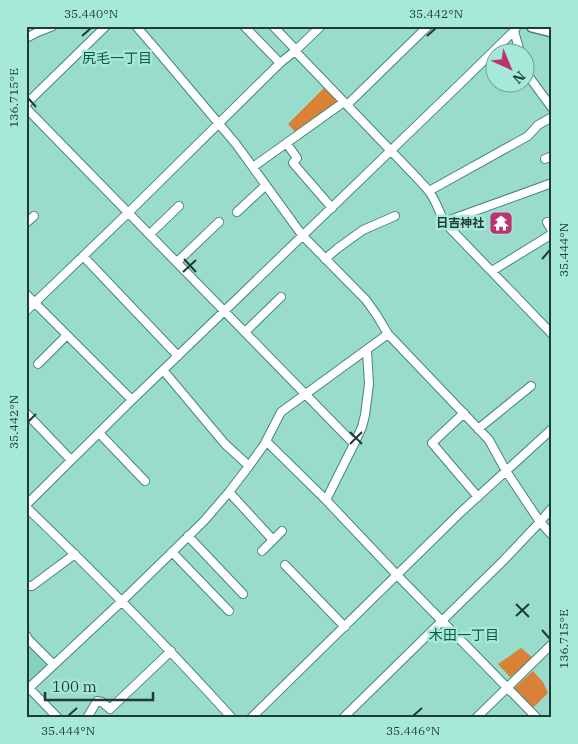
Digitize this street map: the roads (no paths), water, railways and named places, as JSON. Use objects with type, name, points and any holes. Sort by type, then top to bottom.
[{"type":"main road","points":[[532,26],[552,31]]},
{"type":"street","points":[[26,38],[53,26]]},
{"type":"street","points":[[26,104],[106,26]]},
{"type":"street","points":[[136,26],[219,124],[302,235],[366,300],[388,334],[464,413],[493,447],[506,471],[540,522],[552,535]]},
{"type":"street","points":[[244,26],[280,63]]},
{"type":"street","points":[[273,26],[432,194],[444,222],[550,331]]},
{"type":"street","points":[[26,311],[320,26]]},
{"type":"street","points":[[252,167],[345,104],[428,26]]},
{"type":"street","points":[[516,29],[518,42]]},
{"type":"street","points":[[232,718],[171,651],[26,506],[132,400],[516,29]]},
{"type":"street","points":[[536,86],[552,108]]},
{"type":"street","points":[[26,108],[354,444]]},
{"type":"street","points":[[429,191],[528,136],[538,125],[552,118]]},
{"type":"street","points":[[287,144],[297,158],[293,162],[332,208]]},
{"type":"street","points":[[444,222],[552,183]]},
{"type":"street","points":[[237,212],[266,185]]},
{"type":"street","points":[[150,234],[179,206]]},
{"type":"street","points":[[26,223],[34,216]]},
{"type":"street","points":[[325,259],[363,230],[395,216]]},
{"type":"street","points":[[177,262],[219,222]]},
{"type":"street","points":[[492,272],[552,233],[547,222]]},
{"type":"street","points":[[83,256],[178,356]]},
{"type":"street","points":[[26,294],[132,400]]},
{"type":"street","points":[[245,332],[281,297]]},
{"type":"street","points":[[58,718],[30,688],[204,521],[249,466],[281,412],[388,334]]},
{"type":"street","points":[[38,364],[67,335]]},
{"type":"street","points":[[326,500],[362,427],[369,384],[367,351]]},
{"type":"street","points":[[163,370],[225,444],[249,466]]},
{"type":"street","points":[[478,429],[531,386]]},
{"type":"street","points":[[26,413],[71,460]]},
{"type":"street","points":[[464,413],[432,443],[478,497]]},
{"type":"street","points":[[251,718],[478,497],[552,429]]},
{"type":"street","points":[[99,433],[145,481]]},
{"type":"street","points":[[266,440],[537,718]]},
{"type":"street","points":[[229,492],[273,540]]},
{"type":"street","points":[[343,718],[442,621],[552,508]]},
{"type":"street","points":[[262,550],[282,531]]},
{"type":"street","points":[[188,536],[243,594]]},
{"type":"street","points":[[172,552],[229,611]]},
{"type":"street","points":[[26,586],[32,586],[75,554]]},
{"type":"street","points":[[284,566],[345,627]]},
{"type":"street","points":[[26,635],[54,665]]},
{"type":"street","points":[[476,718],[552,644]]},
{"type":"street","points":[[86,718],[97,701],[102,702],[110,709],[171,651]]},
{"type":"place","name":"日吉神社","points":[[501,223]]},
{"type":"district","name":"尻毛一丁目","points":[[117,58]]},
{"type":"district","name":"木田一丁目","points":[[464,635]]}]
